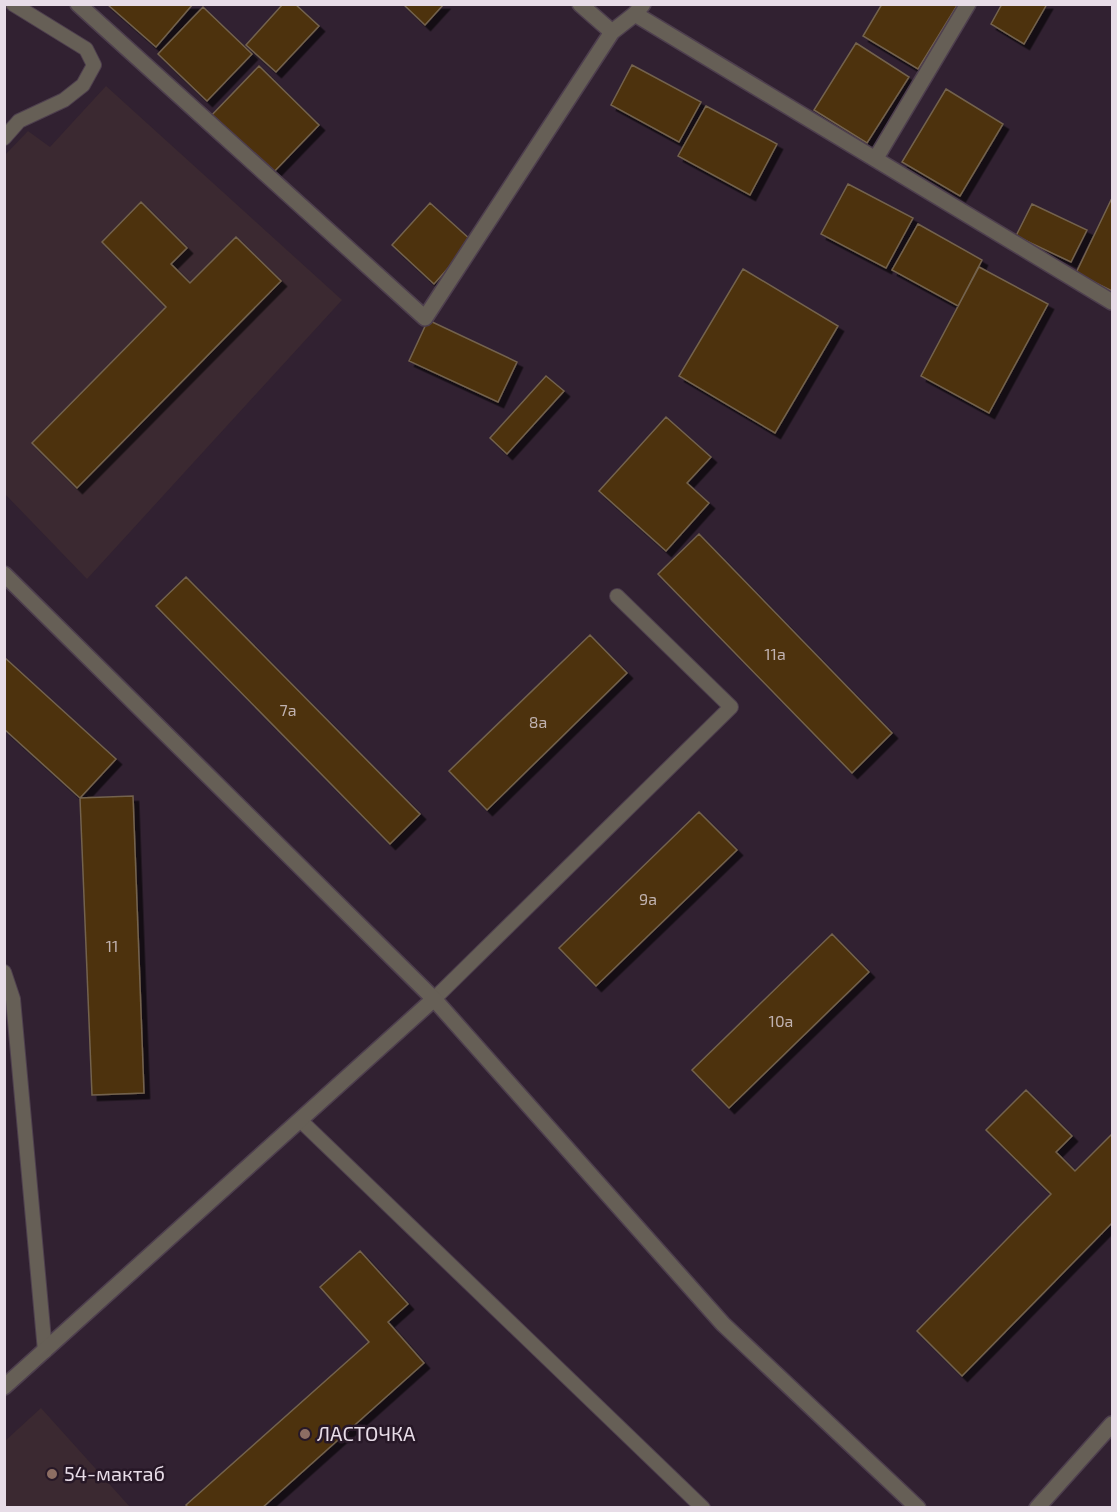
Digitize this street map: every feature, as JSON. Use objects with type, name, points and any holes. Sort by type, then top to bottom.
[{"type":"street","points":[[78,4],[425,318],[612,32],[639,9],[876,158],[1113,302]]},
{"type":"street","points":[[580,4],[612,32]]},
{"type":"street","points":[[876,158],[968,4]]},
{"type":"street","points":[[4,574],[434,999],[723,1324],[918,1508]]},
{"type":"street","points":[[4,1387],[434,999]]},
{"type":"street","points":[[1036,1508],[1113,1424]]},
{"type":"lane","points":[[4,138],[19,121],[64,100],[83,85],[94,65],[86,48],[14,4]]},
{"type":"lane","points":[[434,999],[731,707],[617,596]]},
{"type":"lane","points":[[4,972],[13,999],[45,1351]]},
{"type":"lane","points":[[300,1120],[703,1508]]},
{"type":"shaded area","points":[[106,86],[342,300],[87,579],[5,494],[4,156],[28,131],[50,147]]},
{"type":"shaded area","name":"54-мактаб","points":[[41,1408],[130,1507],[5,1507],[5,1441]]},
{"type":"building","points":[[107,4],[193,4],[156,47]]},
{"type":"building","points":[[283,4],[295,4],[319,26],[276,72],[246,45]]},
{"type":"building","points":[[403,4],[444,4],[425,25]]},
{"type":"building","points":[[882,4],[958,4],[918,69],[863,36]]},
{"type":"building","points":[[1002,4],[1047,4],[1024,44],[991,24]]},
{"type":"building","points":[[203,7],[252,54],[207,101],[158,54]]},
{"type":"building","points":[[856,43],[909,77],[867,143],[814,110]]},
{"type":"building","points":[[632,65],[701,102],[679,142],[611,105]]},
{"type":"building","points":[[259,66],[319,125],[269,177],[209,118]]},
{"type":"building","points":[[946,89],[1003,124],[960,196],[902,162]]},
{"type":"building","points":[[706,106],[777,144],[750,195],[678,156]]},
{"type":"building","points":[[848,184],[913,218],[886,268],[821,234]]},
{"type":"building","points":[[1112,201],[1112,291],[1076,273]]},
{"type":"building","points":[[141,202],[187,248],[171,264],[190,283],[236,237],[281,281],[77,488],[32,443],[166,307],[102,242]]},
{"type":"building","points":[[430,203],[472,241],[434,284],[392,245]]},
{"type":"building","points":[[1032,204],[1087,230],[1071,262],[1016,236]]},
{"type":"building","points":[[918,224],[982,260],[958,306],[892,270]]},
{"type":"building","points":[[979,267],[1048,304],[989,413],[921,376]]},
{"type":"building","points":[[743,269],[838,326],[775,433],[679,376]]},
{"type":"building","points":[[428,320],[517,362],[498,402],[409,361]]},
{"type":"building","points":[[546,376],[564,391],[507,454],[490,438]]},
{"type":"building","points":[[666,417],[711,457],[687,483],[709,503],[666,551],[599,491]]},
{"type":"building","points":[[699,534],[892,733],[852,773],[658,574]]},
{"type":"building","points":[[186,577],[420,814],[390,844],[156,606]]},
{"type":"building","points":[[590,635],[627,673],[487,810],[449,771]]},
{"type":"building","points":[[4,657],[116,759],[80,798],[4,729]]},
{"type":"building","points":[[133,796],[144,1093],[92,1095],[80,798]]},
{"type":"building","points":[[699,812],[737,850],[596,986],[559,948]]},
{"type":"building","points":[[832,934],[869,972],[729,1108],[692,1070]]},
{"type":"building","points":[[1026,1090],[1072,1136],[1056,1152],[1075,1171],[1112,1134],[1112,1223],[962,1376],[917,1331],[1051,1194],[986,1130]]},
{"type":"building","name":"ЛАСТОЧКА","points":[[360,1251],[408,1304],[388,1322],[424,1363],[262,1508],[189,1508],[186,1505],[369,1342],[320,1287]]},
{"type":"place","name":"ЛАСТОЧКА","points":[[305,1434]]},
{"type":"place","name":"54-мактаб","points":[[52,1474]]}]
